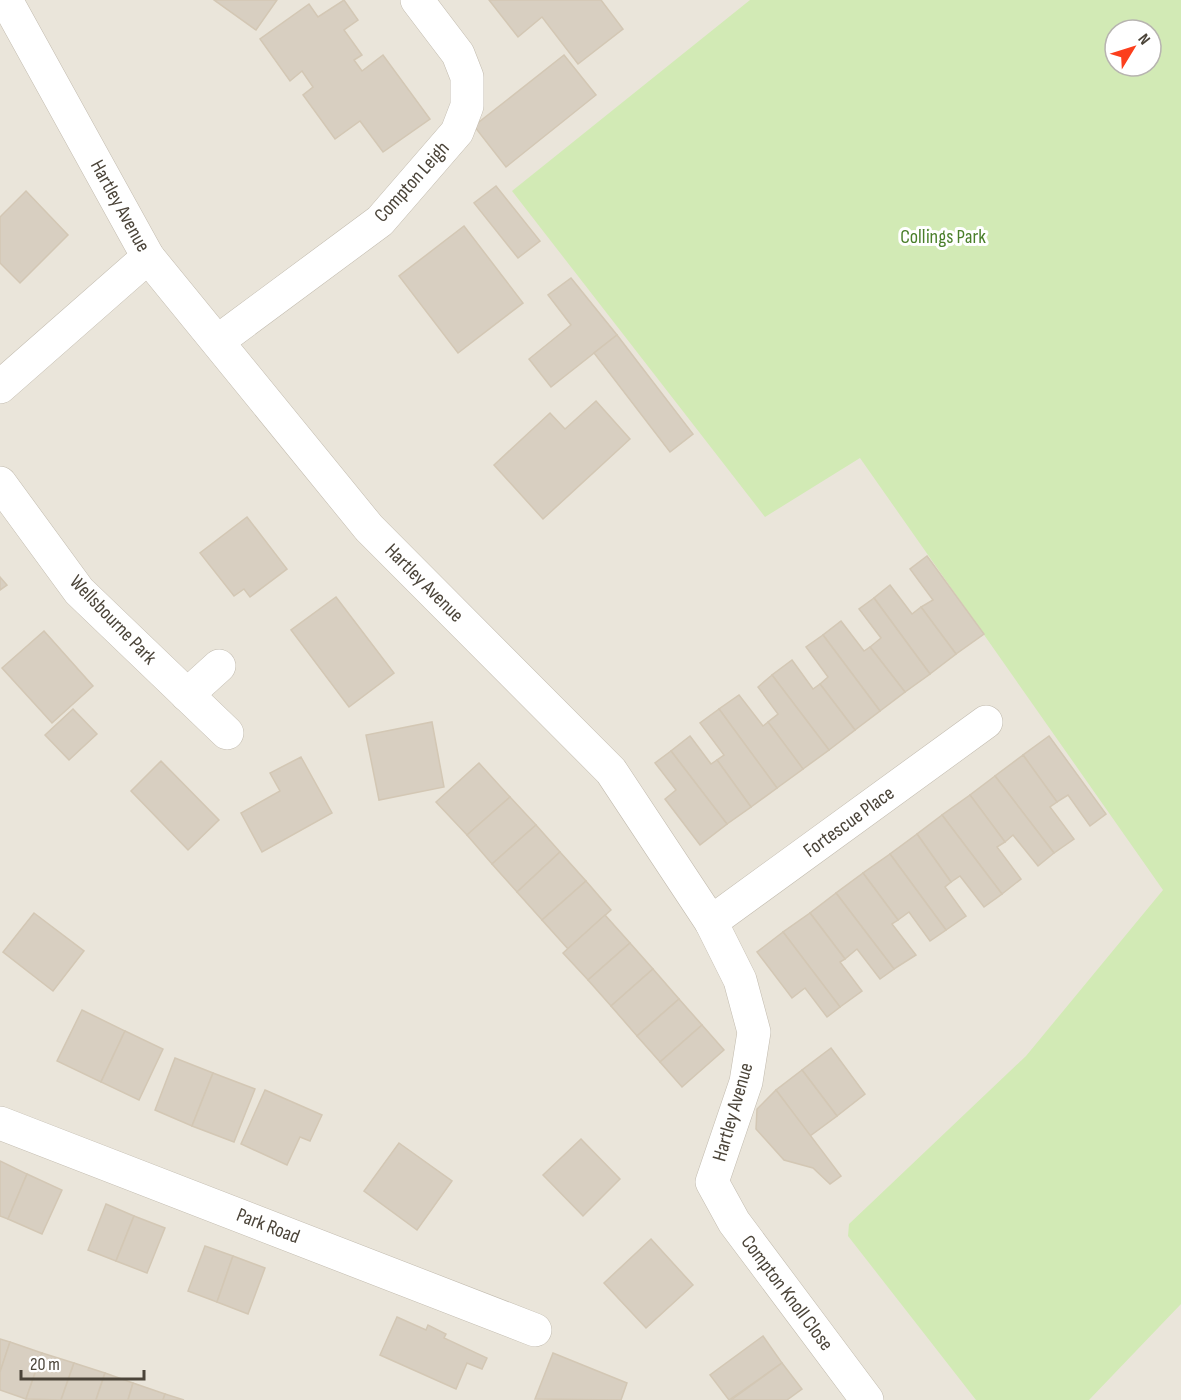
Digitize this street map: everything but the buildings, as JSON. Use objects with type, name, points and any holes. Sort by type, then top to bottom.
[{"type":"street","name":"Hartley Avenue","points":[[6,0],[148,256],[369,528],[611,771],[711,922],[740,980],[754,1032],[746,1082],[712,1182]]},
{"type":"street","name":"Compton Leigh","points":[[218,341],[380,221],[457,132],[467,106],[467,77],[458,54],[417,0]]},
{"type":"street","points":[[0,387],[148,256]]},
{"type":"street","name":"Wellsbourne Park","points":[[0,483],[79,591],[227,733]]},
{"type":"street","points":[[188,695],[219,666]]},
{"type":"street","name":"Fortescue Place","points":[[711,922],[986,723]]},
{"type":"street","name":"Park Road","points":[[0,1124],[535,1330]]},
{"type":"street","name":"Compton Knoll Close","points":[[712,1182],[734,1222],[867,1400]]},
{"type":"shaded area","points":[[0,0],[1181,0],[1181,1400],[0,1400]]},
{"type":"green space","name":"Collings Park","points":[[750,0],[1181,0],[1181,1304],[1089,1400],[976,1400],[848,1236],[849,1224],[1026,1056],[1163,890],[860,458],[765,517],[512,191]]}]
